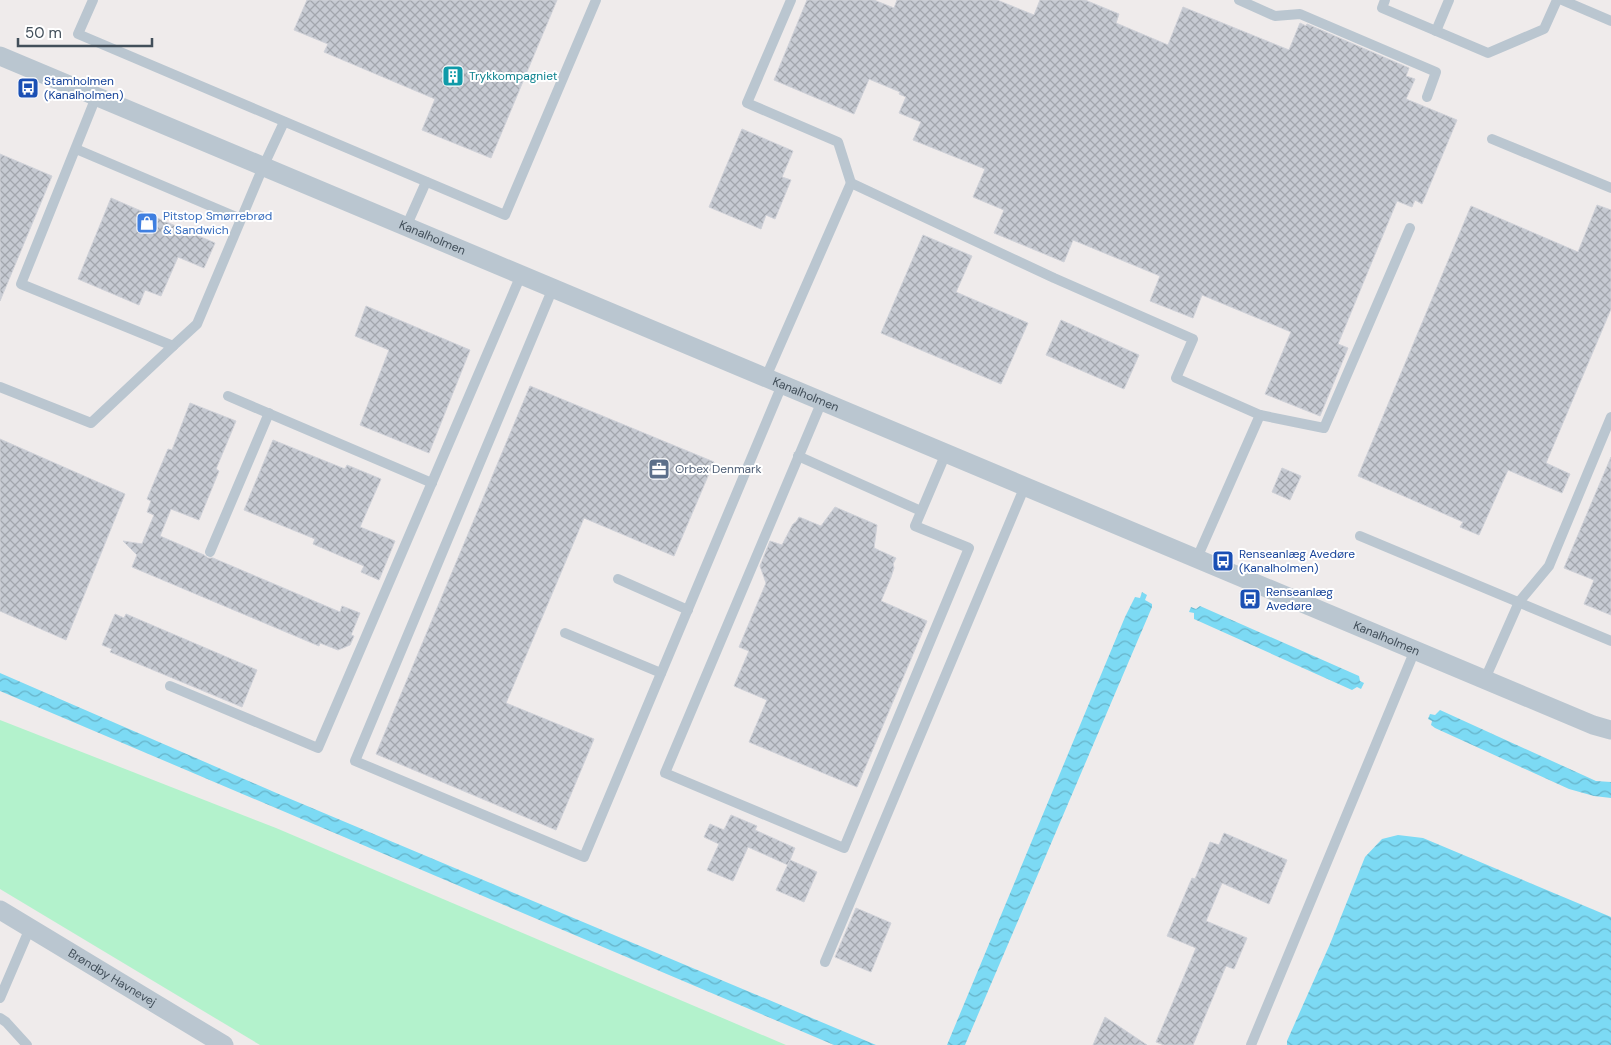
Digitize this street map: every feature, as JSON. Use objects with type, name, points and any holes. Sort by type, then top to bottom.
[{"type":"street","name":"Kanalholmen","points":[[0,56],[1593,725],[1611,730]]},
{"type":"street","name":"Brøndby Havnevej","points":[[0,910],[224,1045]]},
{"type":"lane","points":[[93,0],[78,34],[505,215],[596,0]]},
{"type":"lane","points":[[553,288],[355,761],[584,857],[688,610],[851,183],[838,142],[747,103],[791,0]]},
{"type":"lane","points":[[1238,0],[1275,16],[1300,14],[1436,72],[1427,97]]},
{"type":"lane","points":[[1385,0],[1382,8],[1488,53],[1544,29],[1557,0]]},
{"type":"lane","points":[[1436,31],[1449,0]]},
{"type":"lane","points":[[1562,0],[1611,21]]},
{"type":"lane","points":[[96,97],[21,284],[173,346]]},
{"type":"lane","points":[[0,387],[91,423],[197,324],[284,122]]},
{"type":"lane","points":[[1492,139],[1611,188]]},
{"type":"lane","points":[[76,149],[241,219]]},
{"type":"lane","points":[[406,227],[426,182]]},
{"type":"lane","points":[[851,183],[1054,278],[1193,339],[1176,378],[1260,415],[1324,428],[1410,228]]},
{"type":"lane","points":[[170,686],[318,748],[521,275]]},
{"type":"lane","points":[[228,396],[432,483]]},
{"type":"lane","points":[[822,401],[665,773],[844,848],[969,548],[915,526],[946,453]]},
{"type":"lane","points":[[210,552],[269,414]]},
{"type":"lane","points":[[1197,558],[1260,415]]},
{"type":"lane","points":[[1485,679],[1519,602],[1549,566],[1611,417]]},
{"type":"lane","points":[[798,456],[921,511]]},
{"type":"lane","points":[[825,962],[1025,486]]},
{"type":"lane","points":[[1360,536],[1611,641]]},
{"type":"lane","points":[[618,579],[688,610]]},
{"type":"lane","points":[[565,633],[661,673]]},
{"type":"lane","points":[[1251,1045],[1415,650]]},
{"type":"lane","points":[[0,998],[30,928]]},
{"type":"lane","points":[[0,1018],[6,1022],[26,1045]]},
{"type":"green space","points":[[0,720],[276,828],[786,1045],[260,1045],[0,889]]},
{"type":"water","points":[[1142,592],[1147,595],[1145,600],[1152,604],[1152,607],[965,1045],[947,1045],[1125,617],[1135,597],[1140,598]]},
{"type":"water","points":[[1200,606],[1359,676],[1360,681],[1364,683],[1361,689],[1357,687],[1352,690],[1194,619],[1194,613],[1189,612],[1191,607],[1196,609]]},
{"type":"water","points":[[0,673],[281,795],[876,1045],[834,1045],[0,691]]},
{"type":"water","points":[[1440,710],[1596,781],[1611,782],[1611,798],[1594,796],[1569,789],[1435,728],[1431,725],[1432,721],[1428,719],[1430,714],[1435,715]]},
{"type":"water","points":[[1398,835],[1423,838],[1611,917],[1611,1045],[1287,1045],[1287,1041],[1330,944],[1365,857],[1382,839]]},
{"type":"building","name":"Trykkompagniet","points":[[307,0],[557,0],[491,158],[422,130],[435,99],[324,52],[328,44],[294,30]]},
{"type":"building","points":[[807,0],[874,0],[894,8],[897,0],[997,0],[1034,15],[1040,0],[1085,0],[1119,14],[1116,23],[1168,45],[1183,7],[1289,50],[1300,23],[1306,26],[1307,24],[1409,68],[1406,76],[1415,79],[1406,99],[1457,120],[1422,204],[1415,200],[1412,207],[1397,201],[1338,344],[1348,348],[1320,416],[1265,394],[1291,332],[1202,295],[1193,318],[1150,301],[1160,276],[1073,240],[1064,262],[994,233],[1004,210],[973,197],[985,169],[913,140],[921,122],[899,113],[906,97],[899,94],[900,92],[869,79],[854,114],[774,80]]},
{"type":"building","points":[[742,129],[793,151],[782,177],[791,180],[775,219],[766,215],[761,229],[709,207]]},
{"type":"building","points":[[0,154],[52,176],[0,301]]},
{"type":"building","points":[[111,198],[215,243],[204,268],[178,257],[161,296],[145,290],[139,305],[78,279]]},
{"type":"building","points":[[1597,205],[1611,210],[1611,309],[1546,463],[1570,474],[1562,493],[1508,470],[1479,535],[1460,527],[1463,522],[1358,476],[1471,206],[1578,252]]},
{"type":"building","points":[[923,235],[972,256],[956,292],[1028,323],[1001,384],[881,333]]},
{"type":"building","points":[[366,306],[470,350],[429,453],[360,425],[389,350],[355,336]]},
{"type":"building","points":[[1061,320],[1139,355],[1124,389],[1046,355]]},
{"type":"building","points":[[530,386],[714,462],[674,556],[584,518],[506,703],[594,739],[556,830],[376,754]]},
{"type":"building","points":[[190,403],[236,421],[216,469],[219,471],[199,520],[171,509],[160,536],[208,558],[213,558],[340,612],[342,606],[360,613],[351,635],[354,636],[350,645],[338,650],[320,643],[319,646],[132,567],[137,555],[123,541],[142,544],[154,515],[147,512],[151,501],[147,499],[168,449],[172,450]]},
{"type":"building","points":[[0,439],[125,494],[66,640],[0,611]]},
{"type":"building","points":[[273,440],[345,469],[347,465],[381,479],[360,527],[395,541],[379,580],[361,572],[364,566],[313,544],[315,539],[244,510]]},
{"type":"building","points":[[1611,457],[1611,615],[1584,604],[1594,580],[1564,568]]},
{"type":"building","points":[[1282,468],[1301,476],[1290,500],[1272,492]]},
{"type":"building","points":[[835,507],[877,525],[874,548],[896,558],[891,577],[881,601],[927,621],[857,787],[749,742],[767,700],[734,686],[749,651],[739,647],[766,583],[760,566],[770,541],[782,545],[799,517],[821,526]]},
{"type":"building","points":[[115,614],[124,618],[126,614],[257,670],[242,707],[110,652],[112,649],[102,645]]},
{"type":"building","points":[[731,815],[757,826],[755,830],[795,848],[788,865],[748,847],[733,881],[707,870],[719,844],[704,837],[710,824],[724,830]]},
{"type":"building","points":[[1224,833],[1287,860],[1269,904],[1222,883],[1206,921],[1247,938],[1234,969],[1226,966],[1193,1045],[1164,1045],[1156,1042],[1196,948],[1167,936],[1192,878],[1195,879],[1210,842],[1219,845]]},
{"type":"building","points":[[790,860],[817,872],[804,902],[776,890]]},
{"type":"building","points":[[856,908],[891,923],[871,972],[835,957]]},
{"type":"building","points":[[1105,1017],[1147,1045],[1093,1045]]},
{"type":"place","name":"Trykkompagniet","points":[[453,76]]},
{"type":"place","name":"Stamholmen (Kanalholmen)","points":[[28,88]]},
{"type":"place","name":"Pitstop Smørrebrød & Sandwich","points":[[147,223]]},
{"type":"place","name":"Orbex Denmark","points":[[659,469]]},
{"type":"place","name":"Renseanlæg Avedøre (Kanalholmen)","points":[[1223,561]]},
{"type":"place","name":"Renseanlæg Avedøre","points":[[1250,599]]}]
